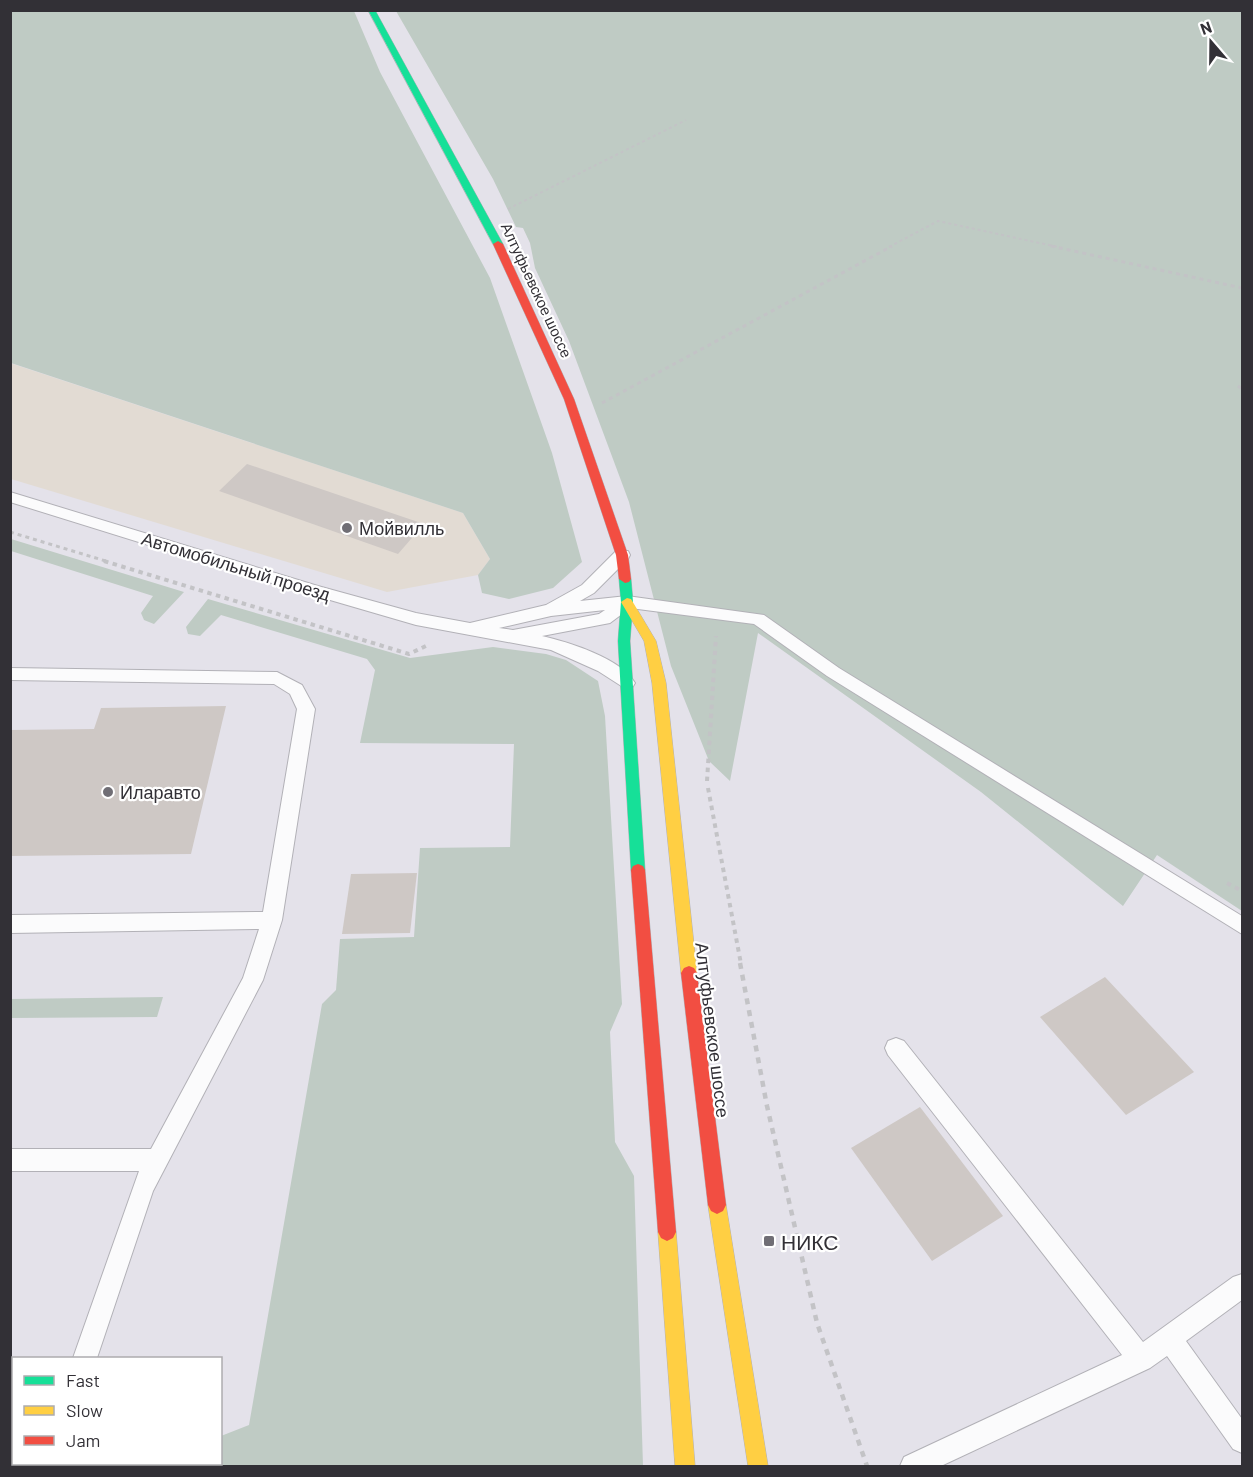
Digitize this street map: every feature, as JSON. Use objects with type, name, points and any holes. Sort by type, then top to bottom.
[{"type":"street","name":"Алтуфьевское шоссе","points":[[371,10],[495,237],[530,311],[575,418],[622,555],[627,602],[624,641],[626,683],[685,1467]]},
{"type":"street","name":"Алтуфьевское шоссе","points":[[627,602],[650,640],[659,683],[685,950],[717,1209],[739,1367],[758,1467]]},
{"type":"lane","name":"Автомобильный проезд","points":[[10,497],[418,620],[570,648],[602,663],[626,683]]},
{"type":"lane","points":[[551,610],[588,588],[622,555]]},
{"type":"lane","points":[[462,629],[520,619],[551,610],[627,602],[758,619],[833,672],[1242,926]]},
{"type":"lane","points":[[503,636],[604,619],[627,602]]},
{"type":"lane","points":[[10,674],[277,678],[292,686],[303,696],[306,709],[272,920],[253,980],[143,1187],[86,1357]]},
{"type":"lane","points":[[10,924],[272,920]]},
{"type":"lane","points":[[896,1048],[1141,1359]]},
{"type":"lane","points":[[10,1160],[157,1160]]},
{"type":"lane","points":[[918,1466],[1141,1359],[1242,1287]]},
{"type":"lane","points":[[1169,1338],[1242,1440]]},
{"type":"path","points":[[505,211],[686,120]]},
{"type":"path","points":[[575,418],[938,221],[1242,288]]},
{"type":"path","points":[[1238,386],[1242,389]]},
{"type":"path","points":[[10,532],[408,654],[462,629]]},
{"type":"path","points":[[740,615],[716,634],[706,780],[766,1106],[817,1323],[867,1467]]},
{"type":"path","points":[[1224,882],[1242,891]]},
{"type":"shaded area","points":[[11,10],[354,11],[380,72],[490,278],[552,453],[582,562],[553,588],[509,599],[482,593],[478,575],[490,559],[463,513],[11,363]]},
{"type":"shaded area","points":[[396,11],[1242,11],[1242,911],[1157,855],[1123,906],[981,792],[758,633],[730,781],[709,761],[671,666],[629,502],[569,341],[535,268],[530,243],[523,228],[516,227],[493,179]]},
{"type":"shaded area","points":[[10,363],[463,513],[490,559],[478,575],[387,592],[11,479]]},
{"type":"shaded area","points":[[10,539],[184,592],[154,624],[144,620],[141,613],[153,596],[11,551]]},
{"type":"shaded area","points":[[208,599],[410,658],[493,647],[546,654],[566,660],[598,681],[605,716],[622,1004],[610,1032],[615,1142],[634,1176],[643,1466],[163,1466],[222,1465],[222,1436],[249,1425],[322,1004],[336,990],[340,939],[414,937],[420,848],[510,847],[514,744],[360,743],[375,670],[367,659],[221,615],[200,636],[188,634],[186,627]]},
{"type":"shaded area","points":[[163,997],[157,1017],[11,1018],[11,999]]},
{"type":"building","points":[[247,464],[424,524],[398,554],[219,491]]},
{"type":"building","name":"Иларавто","points":[[226,706],[191,854],[10,856],[10,730],[94,729],[101,708]]},
{"type":"building","points":[[417,873],[410,933],[342,934],[351,874]]},
{"type":"building","points":[[1105,977],[1194,1072],[1126,1115],[1040,1017]]},
{"type":"building","points":[[920,1107],[1003,1216],[932,1261],[851,1148]]},
{"type":"traffic: fast","points":[[371,10],[498,244]]},
{"type":"traffic: fast","points":[[625,579],[627,602],[624,641],[638,870]]},
{"type":"traffic: slow","points":[[627,602],[650,641],[659,683],[689,973]]},
{"type":"traffic: slow","points":[[717,1205],[758,1466]]},
{"type":"traffic: slow","points":[[667,1232],[685,1466]]},
{"type":"traffic: jam","points":[[498,244],[569,399],[622,555],[625,579]]},
{"type":"traffic: jam","points":[[638,870],[667,1232]]},
{"type":"traffic: jam","points":[[689,973],[717,1205]]},
{"type":"place","name":"Мойвилль","points":[[347,528]]},
{"type":"place","name":"Иларавто","points":[[108,792]]},
{"type":"place","name":"НИКС","points":[[769,1241]]}]
